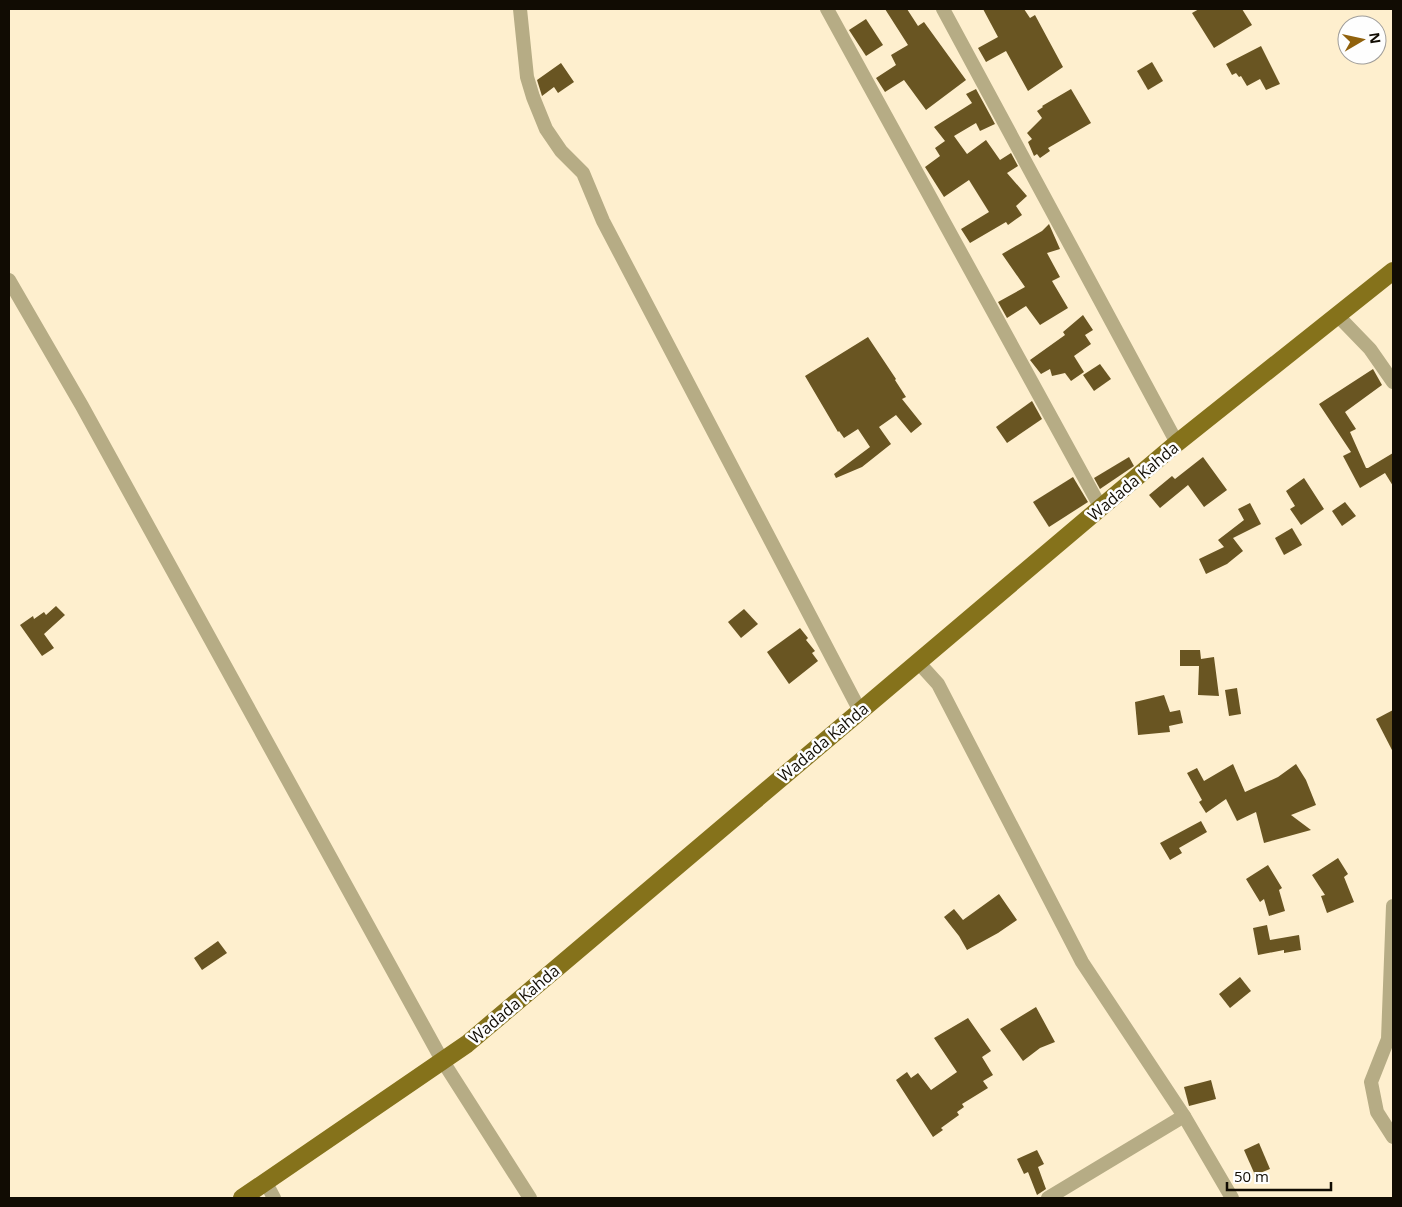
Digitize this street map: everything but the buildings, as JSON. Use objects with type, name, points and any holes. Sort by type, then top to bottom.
[{"type":"main road","name":"Wadada Kahda","points":[[242,1198],[270,1191],[474,1037],[1178,443],[1339,317],[1393,271]]},
{"type":"street","points":[[520,9],[527,77],[546,129],[561,151],[583,173],[608,229],[860,711]]},
{"type":"street","points":[[827,9],[1101,508]]},
{"type":"street","points":[[943,9],[1178,443]]},
{"type":"street","points":[[9,280],[82,406],[442,1060],[530,1198]]},
{"type":"street","points":[[1339,317],[1370,349],[1393,382]]},
{"type":"street","points":[[918,662],[938,684],[1082,962],[1184,1116],[1232,1198]]},
{"type":"street","points":[[1393,906],[1388,1039],[1372,1082],[1378,1112],[1393,1137]]},
{"type":"street","points":[[1048,1198],[1184,1116]]}]
